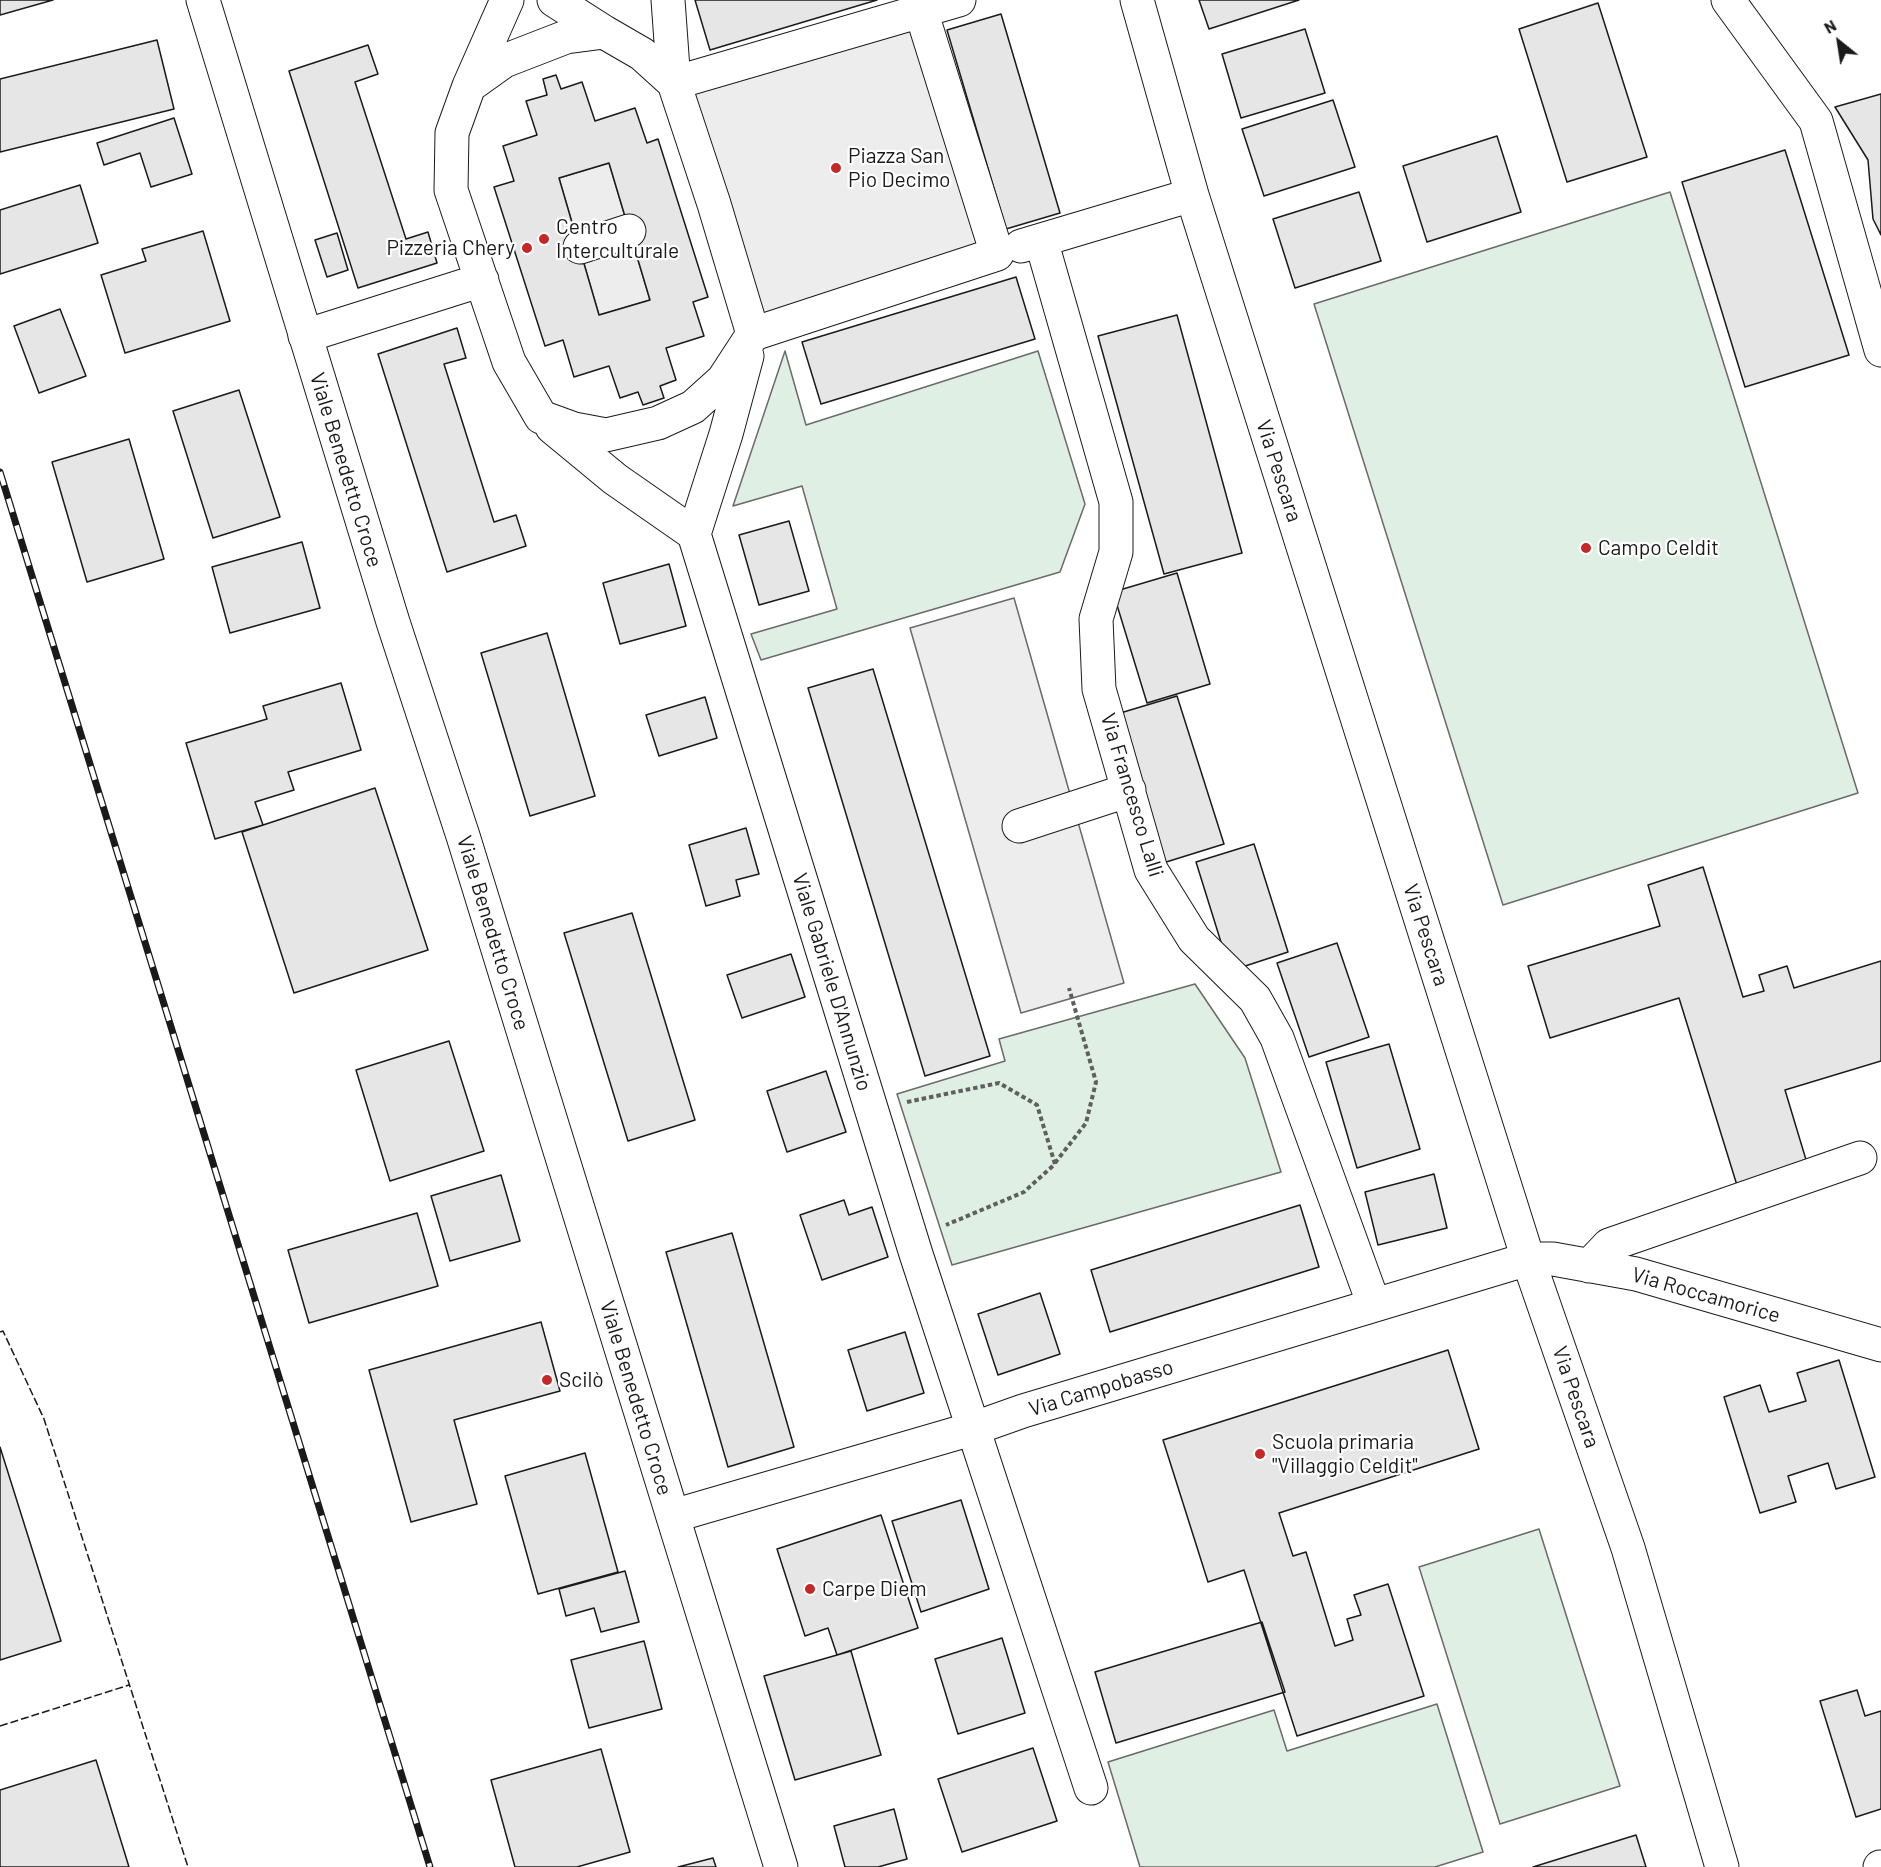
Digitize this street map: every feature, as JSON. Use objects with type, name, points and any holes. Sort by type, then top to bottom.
[{"type":"street","name":"Viale Benedetto Croce","points":[[203,0],[305,336],[781,1867]]},
{"type":"street","points":[[507,0],[469,86],[452,133],[451,189],[509,362],[541,417],[615,479],[694,534],[726,434],[753,334],[714,204],[674,83],[668,0]]},
{"type":"street","points":[[554,0],[642,54],[674,83]]},
{"type":"street","points":[[674,83],[959,0]]},
{"type":"street","name":"Via Pescara","points":[[1137,0],[1192,195],[1528,1259],[1628,1548],[1722,1867]]},
{"type":"street","points":[[1728,0],[1816,121],[1881,350]]},
{"type":"street","points":[[921,11],[997,254]]},
{"type":"street","points":[[469,86],[504,61],[539,45],[566,36],[604,32]]},
{"type":"street","points":[[541,417],[574,429],[606,435],[658,423],[693,407],[723,380],[753,334],[1041,240],[1192,195]]},
{"type":"street","points":[[580,248],[630,231]]},
{"type":"street","name":"Via Francesco Lalli","points":[[1041,240],[1116,502],[1116,552],[1096,619],[1100,689],[1151,870],[1194,939],[1255,999],[1277,1038],[1374,1305]]},
{"type":"street","points":[[305,336],[482,279]]},
{"type":"street","name":"Viale Gabriele D'Annunzio","points":[[694,534],[915,1254],[975,1428],[1091,1788]]},
{"type":"street","points":[[1019,826],[1128,790]]},
{"type":"street","points":[[1589,1266],[1609,1245],[1860,1158]]},
{"type":"street","name":"Via Roccamorice","points":[[1528,1259],[1552,1259],[1636,1274],[1881,1345]]},
{"type":"street","name":"Via Campobasso","points":[[673,1516],[975,1428],[1528,1259]]},
{"type":"path","points":[[915,1254],[949,1222],[1024,1192],[1054,1164],[1086,1123],[1096,1082],[1069,988]]},
{"type":"path","points":[[871,1109],[999,1083],[1037,1105],[1054,1164]]},
{"type":"green space","name":"Campo Celdit","points":[[1670,192],[1858,793],[1503,905],[1314,304]]},
{"type":"green space","points":[[785,351],[806,425],[1038,351],[1085,504],[1060,572],[761,660],[751,634],[837,609],[802,486],[733,506]]},
{"type":"green space","points":[[1195,984],[1245,1058],[1281,1172],[952,1265],[897,1094],[1005,1061],[999,1039]]},
{"type":"green space","points":[[1539,1529],[1620,1786],[1500,1824],[1419,1567]]},
{"type":"green space","points":[[1437,1704],[1483,1852],[1435,1867],[1140,1867],[1108,1762],[1274,1710],[1287,1751]]},
{"type":"shaded area","name":"Piazza San Pio Decimo","points":[[921,11],[997,254],[753,334],[674,83]]},
{"type":"shaded area","points":[[609,163],[650,300],[599,315],[559,178]]},
{"type":"shaded area","points":[[1014,598],[1124,983],[1021,1013],[910,628]]},
{"type":"building","points":[[0,0],[53,0],[0,15]]},
{"type":"building","points":[[695,0],[877,0],[710,50]]},
{"type":"building","points":[[1199,0],[1299,0],[1209,29]]},
{"type":"building","points":[[1598,3],[1647,157],[1567,182],[1519,29]]},
{"type":"building","points":[[1001,14],[1060,213],[1006,229],[947,30]]},
{"type":"building","points":[[1305,29],[1325,93],[1241,118],[1222,54]]},
{"type":"building","points":[[157,40],[174,109],[0,152],[0,79]]},
{"type":"building","points":[[368,45],[378,74],[355,82],[406,239],[428,232],[437,263],[358,288],[289,71]]},
{"type":"building","name":"Centro Interculturale","points":[[556,75],[561,89],[582,82],[595,121],[635,108],[647,143],[658,139],[708,297],[693,302],[704,336],[666,348],[676,380],[660,386],[664,398],[643,405],[638,392],[620,398],[609,366],[574,377],[563,340],[545,346],[494,187],[514,181],[503,146],[537,135],[526,101],[547,95],[543,79]],"holes":[[[609,163],[650,300],[599,315],[559,178]]]},
{"type":"building","points":[[1881,94],[1881,235],[1873,219],[1868,160],[1835,107]]},
{"type":"building","points":[[1333,100],[1355,167],[1264,196],[1242,129]]},
{"type":"building","points":[[174,118],[192,174],[151,187],[140,153],[104,165],[97,143]]},
{"type":"building","points":[[1497,136],[1521,212],[1427,242],[1403,166]]},
{"type":"building","points":[[1785,150],[1849,355],[1745,387],[1682,182]]},
{"type":"building","points":[[80,185],[98,243],[0,274],[0,210]]},
{"type":"building","points":[[1359,192],[1381,261],[1295,288],[1273,219]]},
{"type":"building","points":[[203,231],[230,321],[125,353],[101,275],[146,261],[142,249]]},
{"type":"building","points":[[337,233],[348,270],[327,277],[315,240]]},
{"type":"building","points":[[1016,277],[1035,339],[821,404],[802,342]]},
{"type":"building","points":[[60,309],[86,376],[39,393],[14,326]]},
{"type":"building","points":[[1177,315],[1242,553],[1164,574],[1098,336]]},
{"type":"building","points":[[457,328],[466,358],[444,364],[494,522],[516,515],[526,546],[447,572],[378,354]]},
{"type":"building","points":[[239,390],[280,517],[213,538],[173,411]]},
{"type":"building","points":[[129,439],[164,559],[87,582],[52,462]]},
{"type":"building","points":[[789,521],[809,591],[759,605],[739,535]]},
{"type":"building","points":[[302,542],[320,608],[230,633],[212,567]]},
{"type":"building","points":[[669,564],[686,626],[620,644],[603,583]]},
{"type":"building","points":[[1177,573],[1210,684],[1147,703],[1113,592]]},
{"type":"building","points":[[547,633],[595,796],[530,816],[481,653]]},
{"type":"building","points":[[873,669],[990,1056],[925,1076],[808,688]]},
{"type":"building","points":[[341,683],[361,750],[288,772],[294,790],[255,802],[263,825],[215,839],[186,743],[267,719],[263,706]]},
{"type":"building","points":[[1177,696],[1224,844],[1163,863],[1117,714]]},
{"type":"building","points":[[705,697],[717,738],[659,756],[646,715]]},
{"type":"building","points":[[375,788],[428,950],[294,993],[242,832]]},
{"type":"building","points":[[746,828],[759,874],[736,880],[740,896],[706,906],[689,845]]},
{"type":"building","points":[[1254,844],[1288,952],[1230,971],[1196,862]]},
{"type":"building","points":[[1703,867],[1743,997],[1764,991],[1759,975],[1787,966],[1794,988],[1881,961],[1881,1061],[1785,1090],[1810,1173],[1740,1195],[1679,998],[1550,1038],[1528,966],[1660,926],[1648,885]]},
{"type":"building","points":[[632,913],[695,1120],[628,1141],[564,933]]},
{"type":"building","points":[[1337,943],[1369,1037],[1309,1057],[1277,963]]},
{"type":"building","points":[[791,954],[805,997],[742,1018],[727,975]]},
{"type":"building","points":[[449,1041],[484,1151],[390,1181],[356,1070]]},
{"type":"building","points":[[1389,1044],[1420,1149],[1357,1168],[1326,1062]]},
{"type":"building","points":[[826,1071],[846,1132],[787,1152],[767,1091]]},
{"type":"building","points":[[1434,1174],[1447,1228],[1378,1245],[1365,1192]]},
{"type":"building","points":[[501,1175],[520,1241],[450,1261],[431,1196]]},
{"type":"building","points":[[844,1200],[849,1215],[872,1207],[888,1257],[822,1280],[800,1215]]},
{"type":"building","points":[[1300,1205],[1319,1267],[1110,1332],[1091,1270]]},
{"type":"building","points":[[417,1213],[438,1286],[309,1323],[288,1250]]},
{"type":"building","points":[[732,1233],[794,1447],[728,1467],[666,1252]]},
{"type":"building","points":[[1040,1293],[1060,1354],[998,1375],[978,1314]]},
{"type":"building","points":[[541,1322],[560,1391],[454,1420],[477,1504],[411,1522],[369,1370]]},
{"type":"building","points":[[905,1332],[924,1393],[867,1411],[848,1350]]},
{"type":"building","points":[[1448,1350],[1479,1449],[1279,1513],[1293,1556],[1306,1552],[1335,1646],[1353,1640],[1347,1619],[1361,1615],[1354,1595],[1388,1584],[1424,1696],[1297,1736],[1244,1570],[1208,1582],[1163,1440]]},
{"type":"building","points":[[1839,1360],[1875,1477],[1836,1489],[1828,1463],[1788,1476],[1796,1502],[1760,1513],[1724,1397],[1760,1385],[1769,1412],[1806,1401],[1797,1373]]},
{"type":"building","points":[[0,1447],[61,1641],[0,1660]]},
{"type":"building","points":[[585,1453],[618,1572],[538,1594],[505,1476]]},
{"type":"building","points":[[961,1500],[989,1589],[921,1612],[892,1521]]},
{"type":"building","points":[[881,1515],[918,1628],[837,1655],[828,1628],[805,1636],[777,1549]]},
{"type":"building","points":[[625,1571],[639,1622],[601,1632],[594,1608],[566,1616],[559,1589]]},
{"type":"building","points":[[1262,1622],[1285,1692],[1116,1743],[1095,1672]]},
{"type":"building","points":[[1002,1638],[1025,1713],[958,1734],[935,1659]]},
{"type":"building","points":[[644,1641],[662,1709],[589,1728],[571,1660]]},
{"type":"building","points":[[851,1651],[881,1755],[795,1780],[764,1676]]},
{"type":"building","points":[[1857,1690],[1865,1716],[1881,1711],[1881,1809],[1856,1817],[1820,1701]]},
{"type":"building","points":[[1033,1748],[1057,1821],[962,1852],[938,1779]]},
{"type":"building","points":[[601,1749],[630,1852],[577,1867],[515,1867],[491,1780]]},
{"type":"building","points":[[96,1760],[129,1867],[0,1867],[0,1790]]},
{"type":"building","points":[[894,1809],[907,1859],[878,1867],[845,1867],[834,1826]]},
{"type":"building","points":[[1636,1835],[1646,1867],[1533,1867]]},
{"type":"building","points":[[713,1858],[716,1867],[678,1867]]},
{"type":"railway","points":[[0,472],[430,1867]]},
{"type":"fence","points":[[0,1332],[3,1331],[44,1419],[188,1867]]},
{"type":"fence","points":[[0,1726],[129,1685]]},
{"type":"place","name":"Piazza San Pio Decimo","points":[[836,168]]},
{"type":"place","name":"Centro Interculturale","points":[[544,239]]},
{"type":"place","name":"Pizzeria Chery","points":[[527,248]]},
{"type":"place","name":"Campo Celdit","points":[[1586,548]]},
{"type":"place","name":"Scilò","points":[[547,1380]]},
{"type":"place","name":"Scuola primaria \"Villaggio Celdit\"","points":[[1260,1454]]},
{"type":"place","name":"Carpe Diem","points":[[810,1589]]}]
